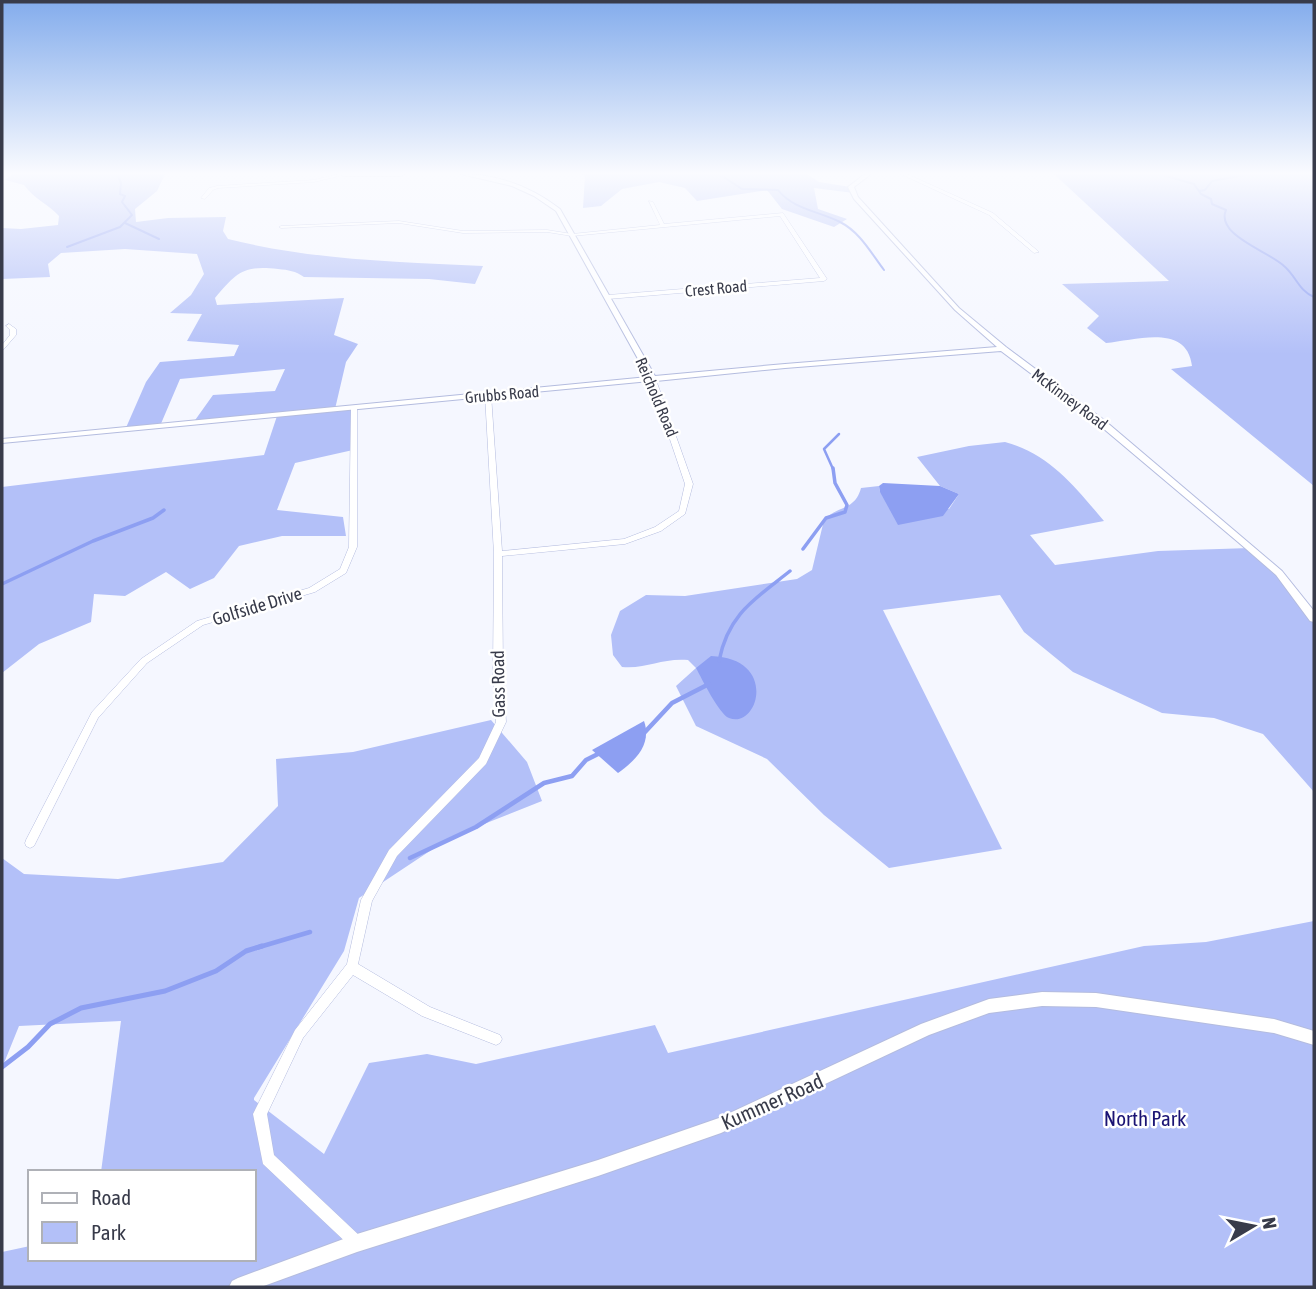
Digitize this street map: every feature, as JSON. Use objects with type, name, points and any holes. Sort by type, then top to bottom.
[{"type":"street","points":[[567,234],[579,234]]},
{"type":"street","name":"Crest Road","points":[[608,297],[824,279],[794,234]]},
{"type":"street","name":"McKinney Road","points":[[889,234],[957,309],[1003,349],[1101,422],[1279,573],[1314,618]]},
{"type":"street","points":[[1015,234],[1037,252]]},
{"type":"street","name":"Reichold Road","points":[[498,554],[625,541],[659,529],[681,512],[689,484],[653,380],[572,235]]},
{"type":"street","points":[[2,348],[13,335],[14,331],[9,326]]},
{"type":"street","name":"Grubbs Road","points":[[2,441],[822,363],[1003,349]]},
{"type":"street","name":"Gass Road","points":[[358,1243],[268,1159],[260,1114],[299,1034],[352,967],[367,900],[393,853],[483,761],[501,722],[498,674],[498,554],[488,395]]},
{"type":"street","name":"Golfside Drive","points":[[30,843],[95,715],[144,661],[200,623],[312,590],[343,571],[353,547],[354,408]]},
{"type":"street","points":[[352,967],[426,1012],[496,1039]]},
{"type":"street","name":"Kummer Road","points":[[238,1287],[358,1243],[598,1168],[720,1125],[926,1029],[989,1006],[1042,999],[1096,1000],[1261,1024],[1314,1038]]},
{"type":"green space","points":[[2,234],[225,234],[228,239],[291,252],[355,259],[483,266],[475,284],[429,279],[304,277],[289,270],[266,268],[249,270],[236,276],[215,298],[217,305],[344,298],[334,335],[358,344],[346,362],[335,409],[354,408],[353,450],[295,463],[277,510],[343,517],[346,536],[282,536],[239,546],[214,578],[190,589],[166,572],[125,596],[94,594],[91,622],[39,644],[2,673],[2,487],[264,455],[277,416],[193,423],[213,395],[275,391],[285,369],[180,379],[160,426],[125,430],[146,382],[160,362],[234,356],[239,345],[187,341],[202,314],[170,313],[191,295],[204,274],[197,254],[125,249],[61,253],[48,264],[50,277],[2,279]]},
{"type":"green space","points":[[1119,234],[1314,234],[1314,486],[1171,369],[1192,366],[1188,353],[1181,344],[1158,337],[1106,343],[1087,328],[1099,316],[1062,284],[1169,281]]},
{"type":"green space","points":[[1005,442],[1021,447],[1048,463],[1072,484],[1104,521],[1030,535],[1055,565],[1158,551],[1250,548],[1279,573],[1314,618],[1314,792],[1263,734],[1214,718],[1162,713],[1073,672],[1024,632],[1000,595],[883,610],[1002,849],[889,868],[824,815],[767,759],[696,726],[676,686],[696,668],[688,660],[622,667],[613,655],[611,635],[620,611],[646,595],[685,596],[797,579],[812,570],[824,520],[855,501],[861,488],[879,486],[880,492],[949,509],[959,494],[940,486],[917,457],[969,446]]},
{"type":"green space","name":"North Park","points":[[491,720],[527,762],[542,801],[451,837],[359,898],[344,951],[254,1098],[324,1154],[369,1063],[427,1054],[476,1064],[655,1025],[668,1053],[1144,946],[1206,942],[1314,921],[1314,1287],[2,1287],[2,1252],[28,1246],[28,1261],[256,1261],[256,1170],[101,1170],[121,1021],[19,1026],[2,1068],[2,858],[24,874],[118,879],[223,862],[278,806],[276,759],[353,752]]},
{"type":"shaded area","points":[[883,483],[940,486],[959,494],[943,516],[898,525],[880,492],[879,486]]},
{"type":"shaded area","points":[[711,656],[732,660],[747,668],[754,680],[754,704],[748,714],[739,719],[729,718],[720,710],[696,668]]},
{"type":"shaded area","points":[[644,721],[646,737],[641,751],[618,773],[592,750]]},
{"type":"waterway","points":[[67,247],[101,234]]},
{"type":"waterway","points":[[149,234],[159,239]]},
{"type":"waterway","points":[[856,234],[884,270]]},
{"type":"waterway","points":[[1235,234],[1284,266],[1305,291],[1314,297]]},
{"type":"waterway","points":[[833,469],[824,449],[839,434]]},
{"type":"waterway","points":[[803,549],[826,518],[845,512],[847,505],[835,483],[833,468]]},
{"type":"waterway","points":[[2,584],[93,541],[153,518],[164,510]]},
{"type":"waterway","points":[[719,661],[723,645],[736,619],[755,599],[790,571]]},
{"type":"waterway","points":[[645,732],[672,703],[709,684]]},
{"type":"waterway","points":[[410,858],[476,827],[544,783],[572,776],[586,760],[598,754]]},
{"type":"waterway","points":[[256,948],[310,932]]},
{"type":"waterway","points":[[2,1067],[28,1047],[50,1024],[81,1008],[165,991],[216,971],[246,951],[262,946]]}]
